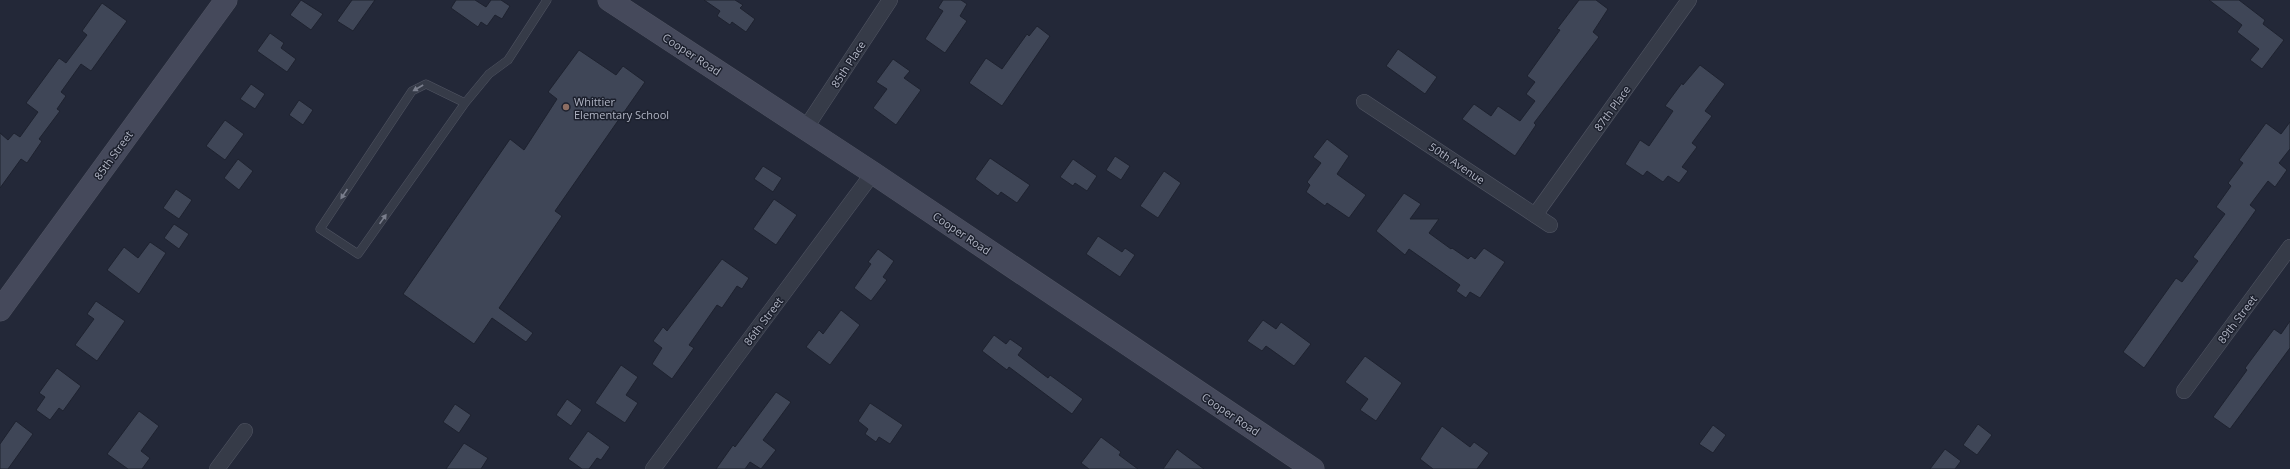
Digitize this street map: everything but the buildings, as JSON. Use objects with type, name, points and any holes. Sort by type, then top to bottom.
[{"type":"street","name":"85th Street","points":[[0,310],[226,0]]},
{"type":"street","name":"Cooper Road","points":[[609,0],[873,172],[1314,469]]},
{"type":"street","name":"85th Place","points":[[805,129],[890,0]]},
{"type":"street","name":"87th Place","points":[[1535,215],[1689,0]]},
{"type":"street","name":"50th Avenue","points":[[1364,102],[1550,225]]},
{"type":"street","name":"86th Street","points":[[653,469],[873,172]]},
{"type":"street","name":"89th Street","points":[[2184,391],[2290,247]]},
{"type":"street","points":[[216,469],[245,431]]},
{"type":"lane","points":[[465,103],[426,84],[412,91],[320,229],[358,254],[465,103],[489,74],[508,60],[547,0]]},
{"type":"place","name":"Whittier Elementary School","points":[[566,107]]}]
